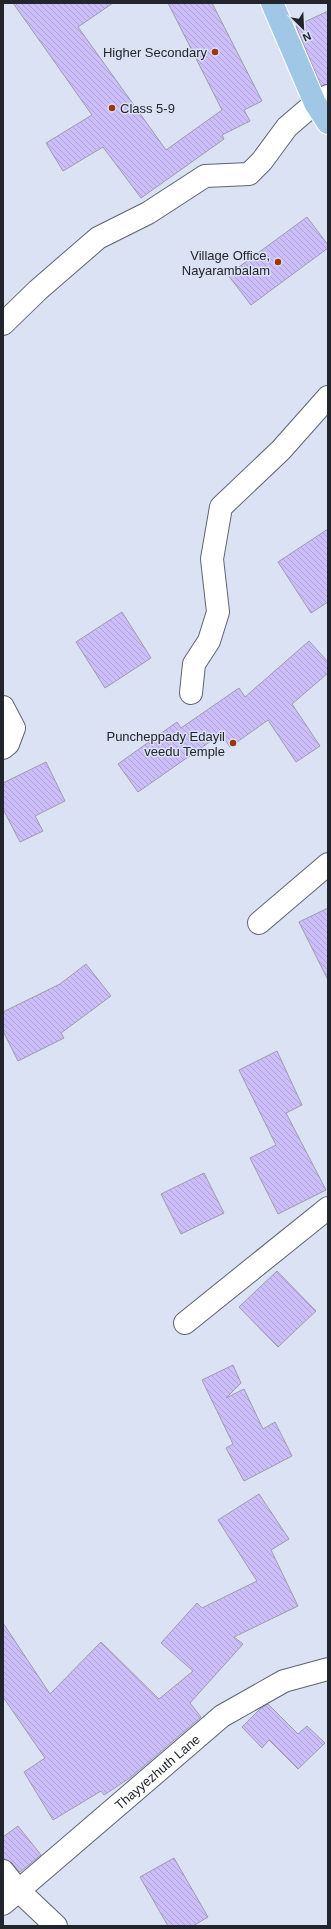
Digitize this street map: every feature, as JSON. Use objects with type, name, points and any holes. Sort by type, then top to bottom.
[{"type":"main road","points":[[272,3],[322,99],[328,123]]},
{"type":"street","points":[[3,324],[38,290],[98,238],[148,213],[205,176],[249,174],[262,161],[287,128],[322,99]]},
{"type":"street","points":[[191,693],[194,664],[209,641],[218,612],[212,559],[221,507],[281,450],[328,397]]},
{"type":"street","points":[[3,707],[14,728],[8,744],[3,748]]},
{"type":"street","points":[[259,922],[328,864]]},
{"type":"street","points":[[185,1323],[328,1208]]},
{"type":"street","name":"Thayyezhuth Lane","points":[[11,1897],[222,1716],[284,1681],[328,1669]]},
{"type":"street","points":[[3,1871],[11,1897],[56,1926]]},
{"type":"building","points":[[13,3],[113,3],[78,27],[166,150],[222,110],[168,3],[212,3],[262,101],[244,110],[250,121],[222,135],[224,139],[141,198],[103,147],[63,171],[46,143],[92,115]]},
{"type":"building","points":[[328,11],[328,84],[321,86],[296,26]]},
{"type":"building","name":"Village Office, Nayarambalam","points":[[307,217],[328,245],[328,248],[251,305],[228,275]]},
{"type":"building","points":[[328,529],[328,602],[311,613],[278,562]]},
{"type":"building","points":[[122,612],[151,658],[105,688],[76,642]]},
{"type":"building","points":[[309,641],[328,662],[328,673],[292,704],[320,746],[296,762],[268,720],[230,747],[221,734],[138,792],[118,764],[177,722],[181,728],[239,688],[245,697]]},
{"type":"building","points":[[46,762],[65,801],[35,816],[43,831],[20,842],[3,809],[3,783]]},
{"type":"building","points":[[328,908],[328,980],[299,922]]},
{"type":"building","points":[[86,964],[111,996],[61,1033],[64,1038],[18,1061],[3,1031],[3,1012],[60,984]]},
{"type":"building","points":[[277,1051],[302,1105],[286,1113],[326,1190],[278,1214],[250,1158],[276,1145],[239,1070]]},
{"type":"building","points":[[204,1173],[224,1213],[181,1234],[161,1194]]},
{"type":"building","points":[[277,1271],[316,1311],[278,1347],[239,1307]]},
{"type":"building","points":[[233,1365],[241,1383],[226,1398],[244,1389],[263,1429],[275,1422],[292,1456],[244,1481],[226,1448],[233,1444],[202,1380]]},
{"type":"building","points":[[259,1494],[289,1539],[271,1550],[298,1606],[234,1637],[243,1644],[190,1703],[201,1717],[131,1777],[104,1795],[101,1791],[53,1820],[24,1772],[45,1758],[3,1697],[3,1623],[50,1694],[101,1642],[159,1699],[193,1671],[161,1643],[197,1603],[202,1608],[257,1581],[218,1520]]},
{"type":"building","points":[[268,1704],[298,1734],[307,1726],[325,1743],[298,1769],[269,1740],[262,1748],[242,1727],[260,1709]]},
{"type":"building","points":[[18,1826],[41,1855],[20,1872],[12,1863],[3,1859],[3,1837]]},
{"type":"building","points":[[174,1858],[208,1917],[193,1926],[168,1926],[140,1877]]},
{"type":"place","name":"Higher Secondary","points":[[215,52]]},
{"type":"place","name":"Class 5-9","points":[[112,108]]},
{"type":"place","name":"Village Office, Nayarambalam","points":[[278,262]]},
{"type":"place","name":"Puncheppady Edayil veedu Temple","points":[[233,743]]}]
